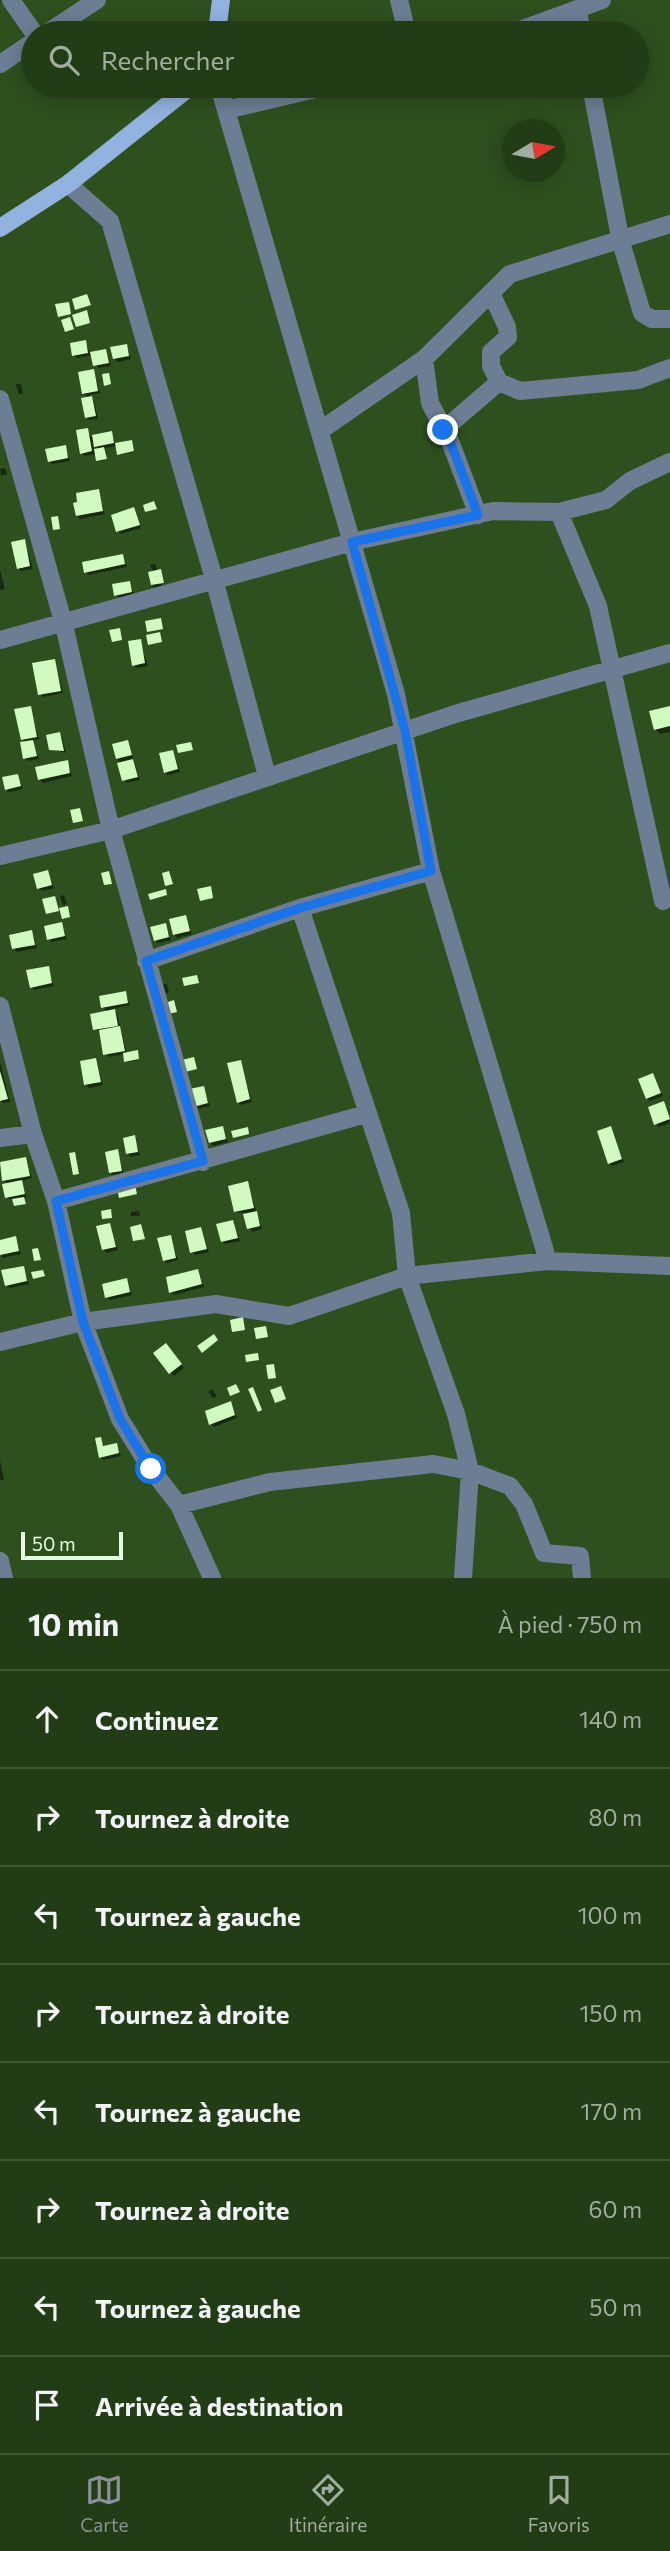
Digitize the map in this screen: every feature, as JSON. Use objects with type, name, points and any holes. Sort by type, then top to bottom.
[{"type":"main road","points":[[218,21],[221,0]]},
{"type":"main road","points":[[0,228],[68,184],[176,98]]},
{"type":"street","points":[[11,0],[26,21]]},
{"type":"street","points":[[65,21],[97,0]]},
{"type":"street","points":[[400,0],[404,21]]},
{"type":"street","points":[[548,21],[603,0]]},
{"type":"street","points":[[578,11],[580,21]]},
{"type":"street","points":[[0,64],[21,50]]},
{"type":"street","points":[[222,98],[321,429],[405,731],[431,871],[548,1261]]},
{"type":"street","points":[[226,110],[277,98]]},
{"type":"street","points":[[593,98],[621,242],[642,313],[652,319],[670,319]]},
{"type":"street","points":[[68,184],[110,221],[214,579],[267,776]]},
{"type":"street","points":[[321,429],[351,412],[424,359],[510,274],[621,242],[670,224]]},
{"type":"street","points":[[491,293],[507,327],[508,337],[491,352],[491,366],[499,382],[520,391],[638,380],[670,368]]},
{"type":"street","points":[[424,359],[430,403],[450,441],[478,515]]},
{"type":"street","points":[[443,430],[499,382]]},
{"type":"street","points":[[0,399],[64,625],[111,830],[203,1161]]},
{"type":"street","points":[[0,640],[64,625],[214,579],[352,542],[493,511],[559,512],[606,500],[630,481],[670,462]]},
{"type":"street","points":[[559,512],[598,606],[668,903]]},
{"type":"street","points":[[0,856],[111,830],[405,731],[670,653]]},
{"type":"street","points":[[146,961],[300,908],[431,871]]},
{"type":"street","points":[[300,908],[366,1114],[401,1213],[407,1276],[456,1414],[470,1471],[463,1578]]},
{"type":"street","points":[[0,1006],[33,1134],[56,1201],[83,1322],[120,1419],[151,1469],[178,1505],[212,1578]]},
{"type":"street","points":[[56,1201],[366,1114]]},
{"type":"street","points":[[0,1138],[33,1134]]},
{"type":"street","points":[[0,1342],[83,1322],[216,1304],[289,1316],[407,1276],[548,1261],[670,1266]]},
{"type":"street","points":[[178,1505],[270,1482],[433,1464],[470,1471],[510,1486],[524,1504],[544,1553],[580,1556],[582,1578]]},
{"type":"street","points":[[0,1560],[4,1578]]},
{"type":"building","points":[[87,294],[91,305],[75,310],[72,299]]},
{"type":"building","points":[[69,302],[71,314],[58,317],[55,304]]},
{"type":"building","points":[[87,310],[90,323],[76,327],[72,315]]},
{"type":"building","points":[[70,317],[74,329],[65,332],[61,320]]},
{"type":"building","points":[[86,340],[88,353],[72,356],[70,343]]},
{"type":"building","points":[[127,344],[129,356],[113,359],[110,347]]},
{"type":"building","points":[[106,349],[109,363],[93,366],[90,352]]},
{"type":"building","points":[[94,369],[98,391],[82,394],[78,372]]},
{"type":"building","points":[[109,373],[111,384],[104,386],[102,374]]},
{"type":"building","points":[[92,396],[96,416],[85,418],[81,398]]},
{"type":"building","points":[[88,428],[92,451],[80,454],[76,430]]},
{"type":"building","points":[[112,431],[114,443],[94,447],[92,435]]},
{"type":"building","points":[[132,440],[134,451],[117,455],[115,443]]},
{"type":"building","points":[[66,445],[68,458],[48,462],[45,449]]},
{"type":"building","points":[[104,447],[107,459],[96,461],[94,449]]},
{"type":"building","points":[[99,489],[103,511],[76,516],[73,503],[77,502],[76,493]]},
{"type":"building","points":[[154,501],[157,509],[145,512],[143,505]]},
{"type":"building","points":[[134,507],[140,525],[116,532],[111,515]]},
{"type":"building","points":[[58,516],[60,529],[53,530],[51,517]]},
{"type":"building","points":[[25,539],[30,566],[17,569],[11,542]]},
{"type":"building","points":[[123,554],[125,564],[84,573],[82,562]]},
{"type":"building","points":[[161,569],[164,583],[151,585],[148,572]]},
{"type":"building","points":[[130,581],[132,592],[114,596],[112,584]]},
{"type":"building","points":[[161,618],[163,629],[147,632],[145,621]]},
{"type":"building","points":[[120,628],[122,640],[112,642],[109,630]]},
{"type":"building","points":[[160,632],[162,642],[148,645],[146,635]]},
{"type":"building","points":[[141,639],[145,663],[132,666],[128,641]]},
{"type":"building","points":[[55,659],[61,691],[38,695],[32,663]]},
{"type":"building","points":[[31,706],[37,737],[21,740],[14,709]]},
{"type":"building","points":[[670,706],[670,726],[654,730],[649,711]]},
{"type":"building","points":[[60,732],[64,751],[49,750],[46,735]]},
{"type":"building","points":[[33,740],[37,756],[23,759],[20,742]]},
{"type":"building","points":[[128,740],[132,755],[116,759],[112,744]]},
{"type":"building","points":[[191,742],[193,750],[178,753],[176,745]]},
{"type":"building","points":[[173,750],[178,769],[164,773],[159,753]]},
{"type":"building","points":[[133,759],[138,777],[122,781],[117,763]]},
{"type":"building","points":[[68,760],[70,773],[38,780],[35,767]]},
{"type":"building","points":[[18,774],[21,786],[5,790],[2,777]]},
{"type":"building","points":[[80,808],[83,821],[73,823],[70,810]]},
{"type":"building","points":[[48,870],[52,885],[37,889],[33,874]]},
{"type":"building","points":[[109,871],[112,884],[104,885],[101,873]]},
{"type":"building","points":[[169,871],[173,884],[165,886],[162,873]]},
{"type":"building","points":[[211,886],[213,898],[200,901],[197,889]]},
{"type":"building","points":[[166,889],[167,895],[150,900],[148,894]]},
{"type":"building","points":[[55,896],[59,911],[46,914],[42,899]]},
{"type":"building","points":[[68,906],[70,917],[62,919],[59,908]]},
{"type":"building","points":[[186,915],[190,931],[173,935],[169,919]]},
{"type":"building","points":[[62,922],[65,936],[47,940],[44,926]]},
{"type":"building","points":[[166,923],[169,937],[154,941],[150,927]]},
{"type":"building","points":[[32,930],[35,945],[12,949],[9,935]]},
{"type":"building","points":[[49,966],[52,983],[30,988],[26,970]]},
{"type":"building","points":[[197,975],[199,983],[184,986],[182,978]]},
{"type":"building","points":[[126,991],[128,1003],[101,1008],[99,996]]},
{"type":"building","points":[[174,1000],[177,1012],[168,1014],[165,1003]]},
{"type":"building","points":[[115,1009],[118,1026],[93,1030],[90,1014]]},
{"type":"building","points":[[120,1026],[125,1051],[103,1055],[99,1030]]},
{"type":"building","points":[[138,1050],[139,1059],[124,1062],[123,1053]]},
{"type":"building","points":[[194,1057],[197,1069],[185,1072],[182,1060]]},
{"type":"building","points":[[96,1058],[101,1082],[84,1085],[80,1061]]},
{"type":"building","points":[[241,1060],[250,1099],[237,1103],[227,1063]]},
{"type":"building","points":[[0,1071],[8,1099],[0,1101]]},
{"type":"building","points":[[653,1073],[661,1093],[646,1099],[638,1079]]},
{"type":"building","points":[[204,1086],[208,1103],[193,1107],[189,1089]]},
{"type":"building","points":[[664,1101],[670,1119],[654,1125],[648,1107]]},
{"type":"building","points":[[223,1126],[226,1139],[209,1143],[205,1130]]},
{"type":"building","points":[[611,1126],[622,1159],[608,1164],[597,1131]]},
{"type":"building","points":[[248,1127],[249,1134],[233,1138],[231,1131]]},
{"type":"building","points":[[135,1135],[138,1152],[126,1154],[123,1138]]},
{"type":"building","points":[[118,1149],[122,1171],[109,1173],[105,1152]]},
{"type":"building","points":[[75,1152],[79,1174],[73,1175],[69,1153]]},
{"type":"building","points":[[26,1157],[30,1176],[2,1181],[0,1162]]},
{"type":"building","points":[[22,1180],[25,1194],[5,1198],[2,1184]]},
{"type":"building","points":[[248,1181],[254,1208],[234,1212],[228,1186]]},
{"type":"building","points":[[135,1185],[137,1194],[119,1198],[117,1188]]},
{"type":"building","points":[[24,1197],[26,1204],[14,1206],[12,1199]]},
{"type":"building","points":[[111,1209],[112,1218],[102,1219],[101,1211]]},
{"type":"building","points":[[257,1211],[260,1226],[247,1229],[243,1214]]},
{"type":"building","points":[[233,1220],[238,1238],[221,1242],[216,1224]]},
{"type":"building","points":[[110,1223],[116,1247],[102,1250],[96,1226]]},
{"type":"building","points":[[141,1224],[145,1239],[133,1241],[130,1227]]},
{"type":"building","points":[[201,1227],[207,1249],[190,1253],[185,1231]]},
{"type":"building","points":[[171,1235],[176,1258],[163,1261],[157,1238]]},
{"type":"building","points":[[16,1236],[19,1251],[0,1255],[0,1240]]},
{"type":"building","points":[[38,1248],[41,1260],[34,1261],[32,1249]]},
{"type":"building","points":[[24,1266],[27,1281],[5,1286],[1,1270]]},
{"type":"building","points":[[198,1269],[202,1284],[169,1293],[166,1277]]},
{"type":"building","points":[[43,1270],[45,1276],[33,1279],[31,1272]]},
{"type":"building","points":[[127,1278],[130,1292],[105,1298],[102,1284]]},
{"type":"building","points":[[243,1317],[245,1330],[232,1332],[230,1320]]},
{"type":"building","points":[[266,1326],[268,1337],[256,1339],[254,1328]]},
{"type":"building","points":[[214,1334],[218,1340],[202,1353],[197,1346]]},
{"type":"building","points":[[166,1343],[182,1364],[169,1374],[153,1353]]},
{"type":"building","points":[[258,1353],[259,1360],[246,1362],[245,1355]]},
{"type":"building","points":[[274,1364],[276,1378],[268,1379],[266,1365]]},
{"type":"building","points":[[236,1384],[240,1392],[230,1396],[227,1388]]},
{"type":"building","points":[[281,1386],[286,1399],[275,1403],[270,1390]]},
{"type":"building","points":[[253,1387],[262,1410],[258,1412],[248,1389]]},
{"type":"building","points":[[231,1401],[235,1415],[209,1425],[205,1411]]},
{"type":"building","points":[[101,1437],[103,1446],[117,1443],[119,1453],[99,1458],[95,1438]]},
{"type":"route","points":[[151,1469],[120,1419],[83,1322],[56,1201],[203,1161],[146,961],[300,908],[431,871],[405,731],[352,542],[478,515],[450,441],[443,430]]}]
